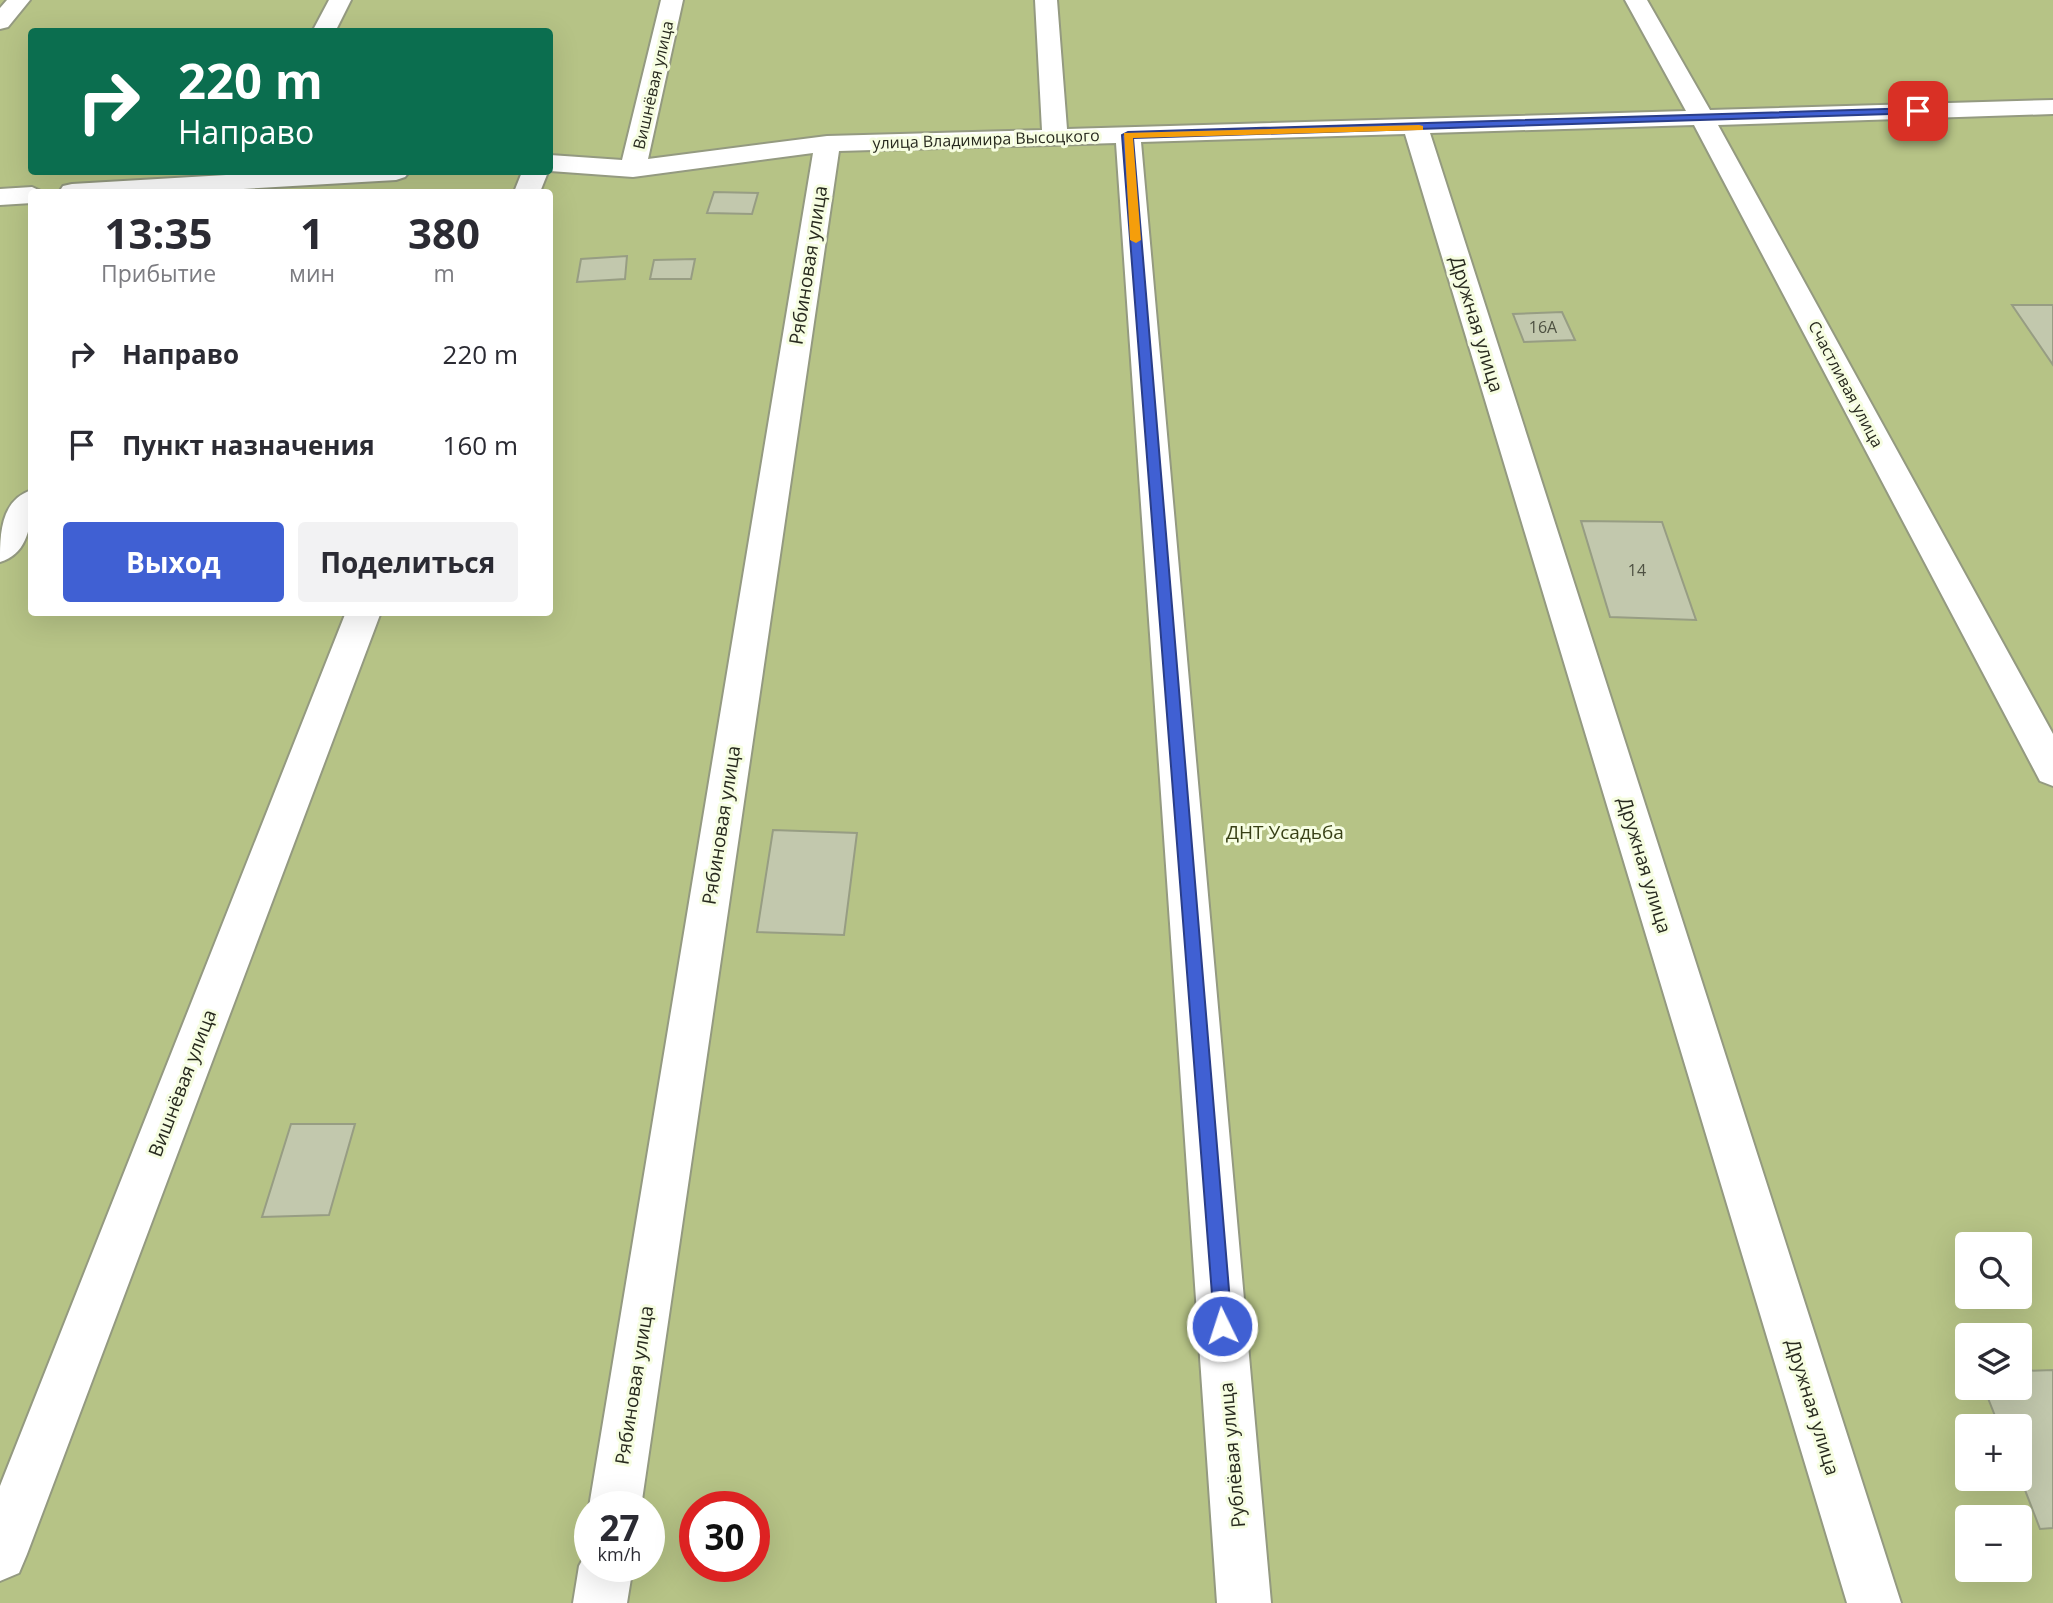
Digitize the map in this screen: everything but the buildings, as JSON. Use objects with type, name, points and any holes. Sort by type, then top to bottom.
[{"type":"street","points":[[0,22],[19,0]]},
{"type":"street","points":[[325,28],[340,0]]},
{"type":"street","name":"Вишнёвая улица","points":[[633,169],[672,0]]},
{"type":"street","points":[[1046,0],[1055,137]]},
{"type":"street","name":"Счастливая улица","points":[[1636,0],[2053,770]]},
{"type":"street","name":"улица Владимира Высоцкого","points":[[553,163],[633,169],[827,144],[2053,107]]},
{"type":"street","name":"Дружная улица","points":[[1416,128],[1874,1603]]},
{"type":"street","name":"Рублёвая улица","points":[[1128,135],[1244,1603]]},
{"type":"street","name":"Рябиновая улица","points":[[617,1491],[827,144]]},
{"type":"street","points":[[123,189],[350,175]]},
{"type":"street","points":[[0,197],[28,195]]},
{"type":"street","points":[[0,550],[28,508]]},
{"type":"street","name":"Вишнёвая улица","points":[[0,1554],[362,616]]},
{"type":"street","points":[[600,1603],[603,1582]]},
{"type":"green space","name":"ДНТ Усадьба","points":[[0,0],[2053,0],[2053,1603],[0,1603]]},
{"type":"slow traffic","points":[[1136,240],[1128,135],[1419,128]]},
{"type":"route","points":[[1222,1326],[1128,135],[1918,111]]}]
